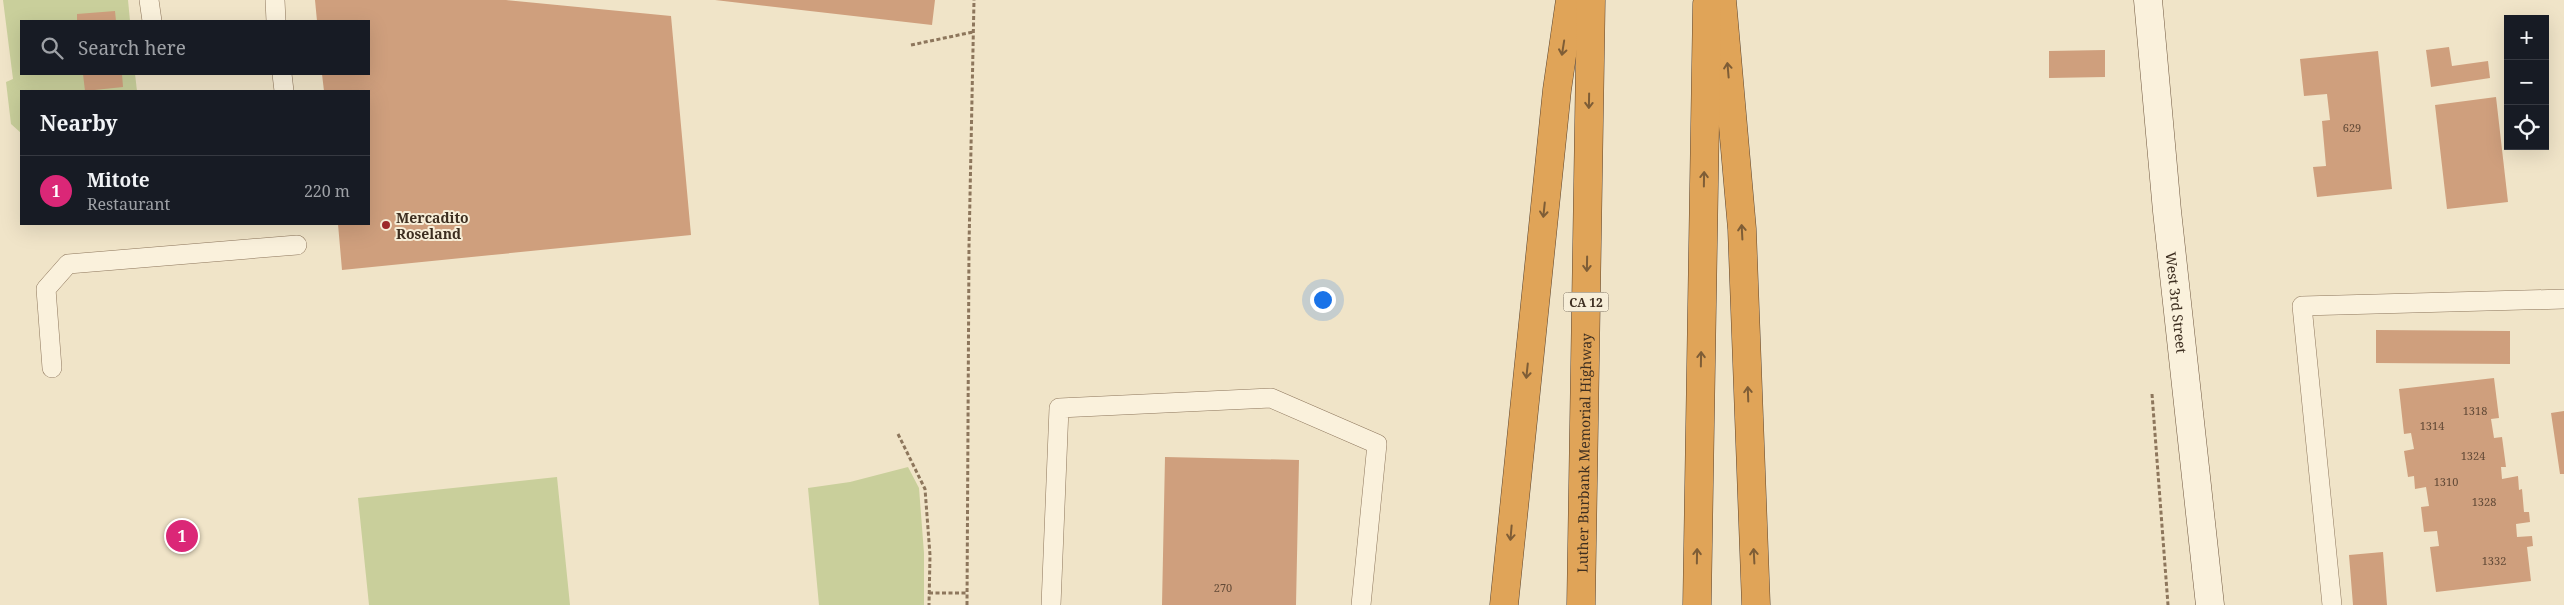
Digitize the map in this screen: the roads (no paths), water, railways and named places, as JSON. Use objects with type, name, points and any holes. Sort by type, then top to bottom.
[{"type":"highway","points":[[1504,605],[1549,159],[1570,0]]},
{"type":"highway","name":"Luther Burbank Memorial Highway","points":[[1581,605],[1591,0]]},
{"type":"highway","points":[[1697,605],[1707,0]]},
{"type":"highway","points":[[1722,0],[1742,229],[1756,605]]},
{"type":"main road","name":"West 3rd Street","points":[[2148,0],[2167,211],[2210,605]]},
{"type":"lane","points":[[149,0],[152,20]]},
{"type":"lane","points":[[275,0],[276,20]]},
{"type":"lane","points":[[282,75],[284,90]]},
{"type":"lane","points":[[52,368],[46,289],[68,264],[298,245]]},
{"type":"lane","points":[[2332,605],[2302,306],[2564,299]]},
{"type":"lane","points":[[1051,605],[1059,408],[1271,398],[1377,444],[1361,605]]},
{"type":"place","name":"Mercadito Roseland","points":[[386,225]]},
{"type":"place","name":"Mitote","points":[[182,536]]}]
